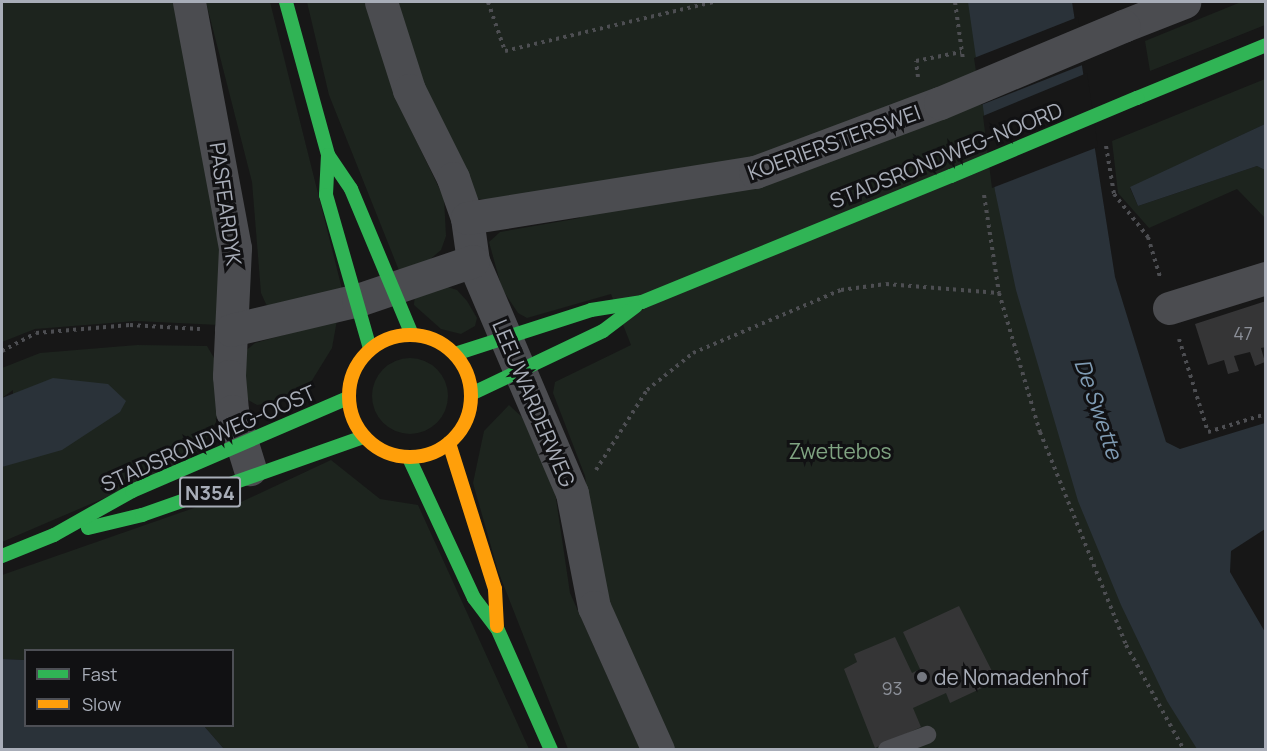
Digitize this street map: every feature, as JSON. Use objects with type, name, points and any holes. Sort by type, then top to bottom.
[{"type":"main road","points":[[286,2],[328,156],[326,195],[370,348]]},
{"type":"main road","name":"STADSRONDWEG-NOORD","points":[[455,354],[591,310],[642,302],[1266,45]]},
{"type":"main road","points":[[328,156],[351,189],[412,335]]},
{"type":"main road","name":"STADSRONDWEG-NOORD","points":[[471,394],[603,331],[642,302]]},
{"type":"main road","points":[[412,335],[436,340],[455,354],[467,373],[471,394],[462,429],[449,443],[410,458],[385,452],[364,437],[352,419],[348,398],[354,371],[370,348],[390,338],[412,335]]},
{"type":"main road","name":"STADSRONDWEG-OOST","points":[[2,556],[54,535],[132,491],[348,398]]},
{"type":"main road","name":"STADSRONDWEG-OOST","points":[[54,535],[142,515],[364,437]]},
{"type":"main road","points":[[449,443],[495,589],[497,627]]},
{"type":"main road","points":[[410,458],[474,598],[497,627],[551,750]]},
{"type":"street","name":"PASFEARDYK","points":[[189,2],[235,248],[231,330],[232,411],[252,477]]},
{"type":"street","name":"LEEUWARDERWEG","points":[[381,2],[409,90],[453,178],[467,218],[473,261],[572,493],[594,608],[658,750]]},
{"type":"street","name":"KOERIERSTERSWEI","points":[[467,218],[755,172],[940,103],[1184,2]]},
{"type":"street","points":[[231,330],[358,300],[473,261]]},
{"type":"street","points":[[1170,308],[1266,278]]},
{"type":"lane","points":[[886,750],[927,735]]},
{"type":"path","points":[[488,2],[505,51],[693,4],[714,2]]},
{"type":"path","points":[[955,2],[963,64]]},
{"type":"path","points":[[918,77],[916,61],[962,52]]},
{"type":"path","points":[[1105,140],[1114,194],[1148,237],[1208,432],[1266,414]]},
{"type":"path","points":[[983,190],[999,293],[1040,432],[1126,645],[1184,750]]},
{"type":"path","points":[[572,493],[591,479],[647,390],[693,353],[841,290],[886,284],[999,293]]},
{"type":"path","points":[[2,351],[36,333],[130,325],[231,330]]},
{"type":"green space","points":[[2,2],[179,2],[223,196],[219,325],[136,321],[35,329],[2,342]]},
{"type":"green space","points":[[206,2],[270,2],[342,289],[272,310],[266,304],[261,293],[252,182]]},
{"type":"green space","points":[[307,2],[365,2],[400,107],[444,198],[446,236],[441,250],[421,267],[400,273],[329,95]]},
{"type":"green space","name":"Zwettebos","points":[[390,2],[976,2],[1210,749],[674,749],[599,580],[585,476],[553,393],[555,382],[631,345],[611,294],[527,318],[518,313],[502,289],[489,242],[500,232],[580,218],[574,203],[477,199],[417,88]]},
{"type":"green space","points":[[1241,2],[1265,2],[1265,25],[1150,71],[1145,41]]},
{"type":"green space","points":[[1265,79],[1265,124],[1130,188],[1138,206],[1257,166],[1265,170],[1265,218],[1237,189],[1149,228],[1118,193],[1112,141]]},
{"type":"green space","points":[[438,284],[457,290],[467,301],[477,318],[475,326],[461,334],[441,329],[414,305],[415,292]]},
{"type":"green space","points":[[337,320],[332,348],[311,382],[274,402],[257,405],[245,398],[244,352],[255,343]]},
{"type":"green space","points":[[137,345],[207,346],[217,363],[221,397],[216,422],[204,443],[186,463],[2,542],[2,467],[11,463],[13,390],[2,398],[2,368],[40,353]]},
{"type":"green space","points":[[410,358],[424,361],[437,369],[445,382],[448,396],[445,410],[437,423],[424,431],[410,434],[396,431],[383,423],[375,410],[372,396],[375,382],[383,369],[396,361]]},
{"type":"green space","points":[[509,405],[522,417],[555,492],[570,593],[640,749],[568,749],[498,571],[473,483],[484,431]]},
{"type":"green space","points":[[331,460],[380,499],[418,505],[529,749],[224,749],[205,727],[234,727],[234,649],[24,649],[24,660],[2,659],[2,575],[211,502],[241,502]]},
{"type":"water","name":"De Swette","points":[[968,2],[1072,2],[1115,277],[1166,442],[1180,449],[1265,423],[1265,529],[1231,551],[1230,572],[1265,632],[1265,749],[1197,749],[1167,701],[1121,605],[1078,501],[1016,290],[995,191]]},
{"type":"water","points":[[1265,124],[1265,170],[1257,166],[1138,206],[1130,187]]},
{"type":"water","points":[[53,378],[108,384],[126,401],[120,412],[62,450],[2,467],[2,398]]},
{"type":"water","points":[[2,659],[24,660],[24,727],[205,727],[224,749],[2,749]]},
{"type":"pier","points":[[1078,17],[1085,64],[981,105],[974,58]]},
{"type":"pier","points":[[1087,73],[1098,147],[992,188],[983,116]]},
{"type":"building","points":[[1266,301],[1266,347],[1261,348],[1265,362],[1255,366],[1250,352],[1234,356],[1239,371],[1228,374],[1224,360],[1208,365],[1195,324]]},
{"type":"building","name":"de Nomadenhof","points":[[959,606],[997,681],[950,703],[946,693],[913,708],[921,727],[875,748],[844,669],[857,662],[854,654],[895,637],[912,673],[920,669],[903,632]]},
{"type":"traffic: fast","points":[[286,2],[328,155],[326,195],[370,348]]},
{"type":"traffic: fast","points":[[1137,98],[1266,45]]},
{"type":"traffic: fast","points":[[951,176],[1137,98]]},
{"type":"traffic: fast","points":[[328,155],[351,189],[412,335]]},
{"type":"traffic: fast","points":[[455,354],[591,310],[642,302],[951,176]]},
{"type":"traffic: fast","points":[[471,394],[603,331],[636,306]]},
{"type":"traffic: fast","points":[[2,556],[54,535],[132,491],[348,398]]},
{"type":"traffic: fast","points":[[88,528],[142,515],[364,437]]},
{"type":"traffic: fast","points":[[409,458],[474,598],[497,628],[551,750]]},
{"type":"traffic: slow","points":[[410,335],[433,340],[444,345],[453,353],[461,362],[466,373],[471,396],[466,419],[461,430],[453,439],[444,447],[433,452],[410,457],[387,452],[376,447],[367,439],[359,430],[354,419],[349,396],[354,373],[359,362],[367,353],[376,345],[387,340],[410,335]]},
{"type":"traffic: slow","points":[[449,443],[495,589],[497,626]]},
{"type":"place","name":"de Nomadenhof","points":[[922,677]]}]
